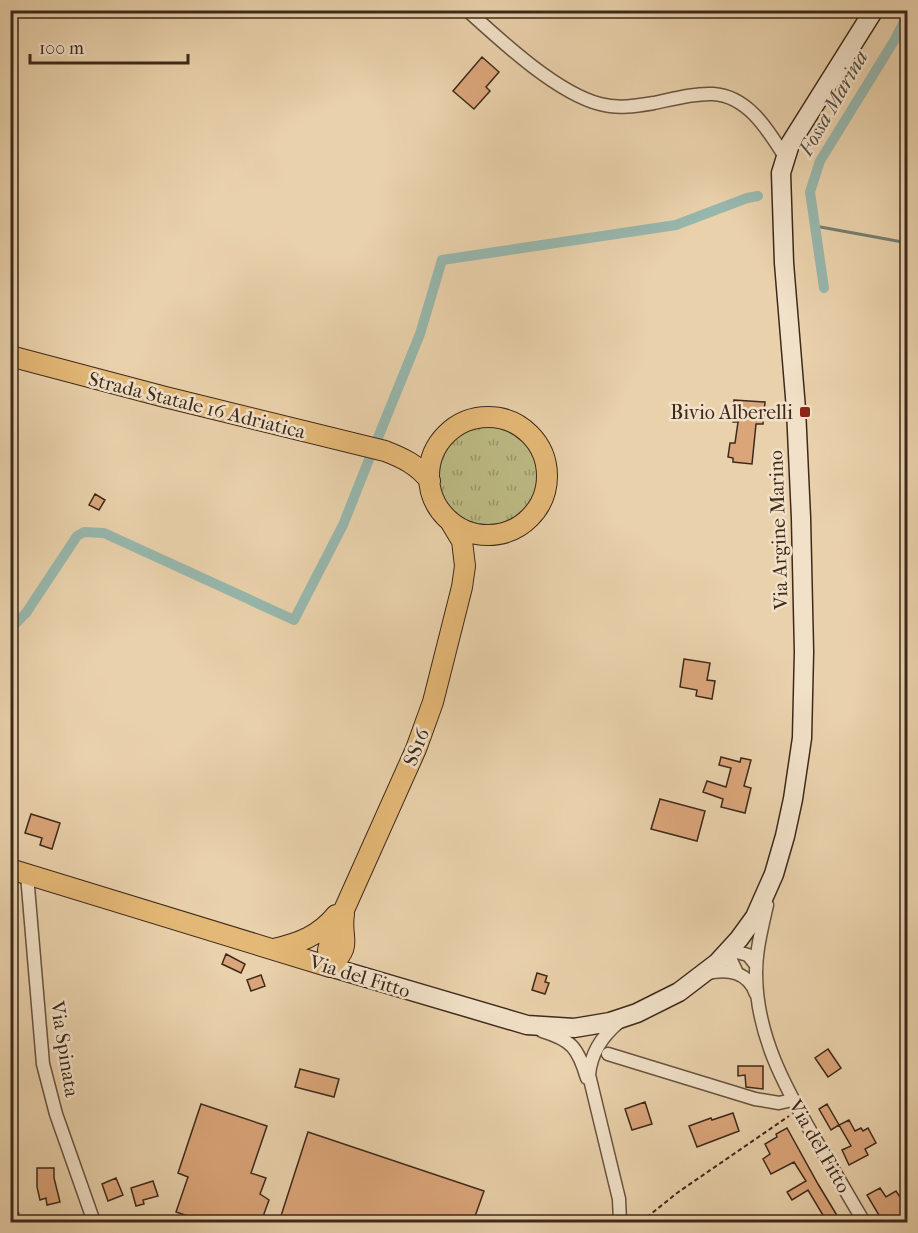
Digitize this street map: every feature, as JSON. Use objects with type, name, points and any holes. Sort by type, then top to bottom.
[{"type":"main road","name":"Strada Statale 16 Adriatica","points":[[10,356],[385,451],[410,462],[424,473],[430,481],[436,503],[450,521]]},
{"type":"main road","name":"Strada Statale 16 Adriatica","points":[[385,451],[412,452],[432,447],[449,432],[468,421],[490,417],[521,427],[530,434],[543,452],[547,485],[540,506],[525,522],[505,533],[494,535]]},
{"type":"main road","points":[[430,481],[431,464],[441,441]]},
{"type":"main road","points":[[450,521],[475,534],[494,535]]},
{"type":"main road","name":"SS16","points":[[330,967],[328,950],[331,939],[429,715],[462,587],[465,566],[464,548],[459,533],[450,521]]},
{"type":"main road","name":"SS16","points":[[462,587],[475,554],[482,544],[494,535]]},
{"type":"main road","name":"Via del Fitto","points":[[19,872],[330,967]]},
{"type":"main road","name":"SS16","points":[[346,943],[343,923],[348,900]]},
{"type":"main road","name":"SS16","points":[[271,949],[294,944],[313,936],[330,922],[348,900]]},
{"type":"main road","points":[[330,967],[340,956],[346,943]]},
{"type":"street","points":[[467,10],[558,85],[582,99],[602,105],[622,107],[712,94],[727,96],[741,102],[754,114],[785,157]]},
{"type":"street","name":"Via Argine Marino","points":[[730,950],[755,917],[774,874],[793,799],[802,738],[804,652],[796,420],[781,206],[782,173],[790,144],[874,10]]},
{"type":"street","name":"Via Spinata","points":[[19,872],[43,1064],[56,1114],[94,1222]]},
{"type":"street","name":"Via del Fitto","points":[[774,874],[756,965],[763,1029],[770,1053],[795,1105],[864,1222]]},
{"type":"street","points":[[346,943],[354,960],[373,980]]},
{"type":"street","points":[[730,950],[743,952],[756,965]]},
{"type":"street","name":"Via del Fitto","points":[[330,967],[528,1025],[583,1027],[628,1016],[662,1002],[705,973],[730,950]]},
{"type":"street","name":"Via del Fitto","points":[[730,950],[730,958],[737,973],[750,981],[758,999]]},
{"type":"street","points":[[705,973],[726,971],[737,973]]},
{"type":"street","points":[[592,1093],[590,1065],[602,1052],[607,1032],[628,1016]]},
{"type":"street","points":[[528,1025],[568,1041],[578,1054]]},
{"type":"street","points":[[620,1222],[620,1199],[592,1093],[578,1054],[577,1042],[583,1027],[591,1034],[595,1044],[602,1052],[755,1099],[795,1105]]},
{"type":"path","points":[[641,1222],[795,1105]]},
{"type":"green space","points":[[488,425],[507,429],[523,440],[534,456],[538,475],[534,494],[523,510],[507,521],[488,525],[469,521],[453,510],[442,494],[438,475],[442,456],[453,440],[469,429]]},
{"type":"building","points":[[482,57],[499,72],[486,87],[490,91],[474,109],[453,91]]},
{"type":"building","points":[[734,400],[765,402],[763,424],[756,424],[752,464],[733,462],[733,458],[728,457],[730,443],[735,443],[738,422],[733,422]]},
{"type":"building","points":[[95,494],[105,500],[99,510],[89,505]]},
{"type":"building","points":[[684,659],[710,663],[707,680],[715,681],[712,699],[696,696],[697,690],[680,687]]},
{"type":"building","points":[[721,757],[740,762],[741,758],[751,760],[744,786],[751,788],[745,813],[721,807],[723,799],[703,792],[707,781],[726,787],[731,768],[719,765]]},
{"type":"building","points":[[660,799],[705,811],[697,841],[651,829]]},
{"type":"building","points":[[31,814],[60,823],[52,849],[40,845],[42,838],[25,833]]},
{"type":"building","points":[[226,954],[245,964],[241,973],[222,964]]},
{"type":"building","points":[[537,973],[547,976],[545,982],[549,983],[545,994],[532,990]]},
{"type":"building","points":[[261,975],[265,986],[251,991],[247,980]]},
{"type":"building","points":[[828,1049],[841,1068],[828,1077],[815,1058]]},
{"type":"building","points":[[738,1066],[763,1066],[763,1089],[746,1087],[745,1075],[738,1076]]},
{"type":"building","points":[[300,1069],[339,1079],[334,1097],[295,1087]]},
{"type":"building","points":[[645,1102],[652,1124],[632,1130],[625,1109]]},
{"type":"building","points":[[201,1104],[267,1126],[251,1173],[266,1178],[260,1194],[269,1200],[261,1222],[189,1222],[191,1217],[176,1212],[188,1177],[178,1173]]},
{"type":"building","points":[[827,1104],[839,1125],[831,1130],[819,1109]]},
{"type":"building","points":[[733,1113],[739,1131],[697,1147],[689,1126]]},
{"type":"building","points":[[849,1120],[855,1131],[868,1128],[876,1143],[865,1149],[868,1155],[849,1165],[842,1150],[851,1146],[839,1125]]},
{"type":"building","points":[[787,1128],[841,1222],[827,1222],[808,1190],[792,1200],[787,1192],[806,1181],[794,1162],[771,1174],[763,1159],[770,1154],[765,1144]]},
{"type":"building","points":[[308,1132],[484,1191],[473,1222],[279,1222]]},
{"type":"building","points":[[37,1168],[54,1168],[60,1202],[47,1205],[46,1198],[40,1200]]},
{"type":"building","points":[[116,1178],[123,1195],[108,1201],[102,1184]]},
{"type":"building","points":[[153,1181],[158,1196],[143,1200],[144,1204],[136,1206],[131,1188]]},
{"type":"building","points":[[880,1188],[886,1197],[896,1191],[904,1203],[908,1201],[908,1212],[890,1222],[883,1222],[867,1195]]},
{"type":"waterway","name":"Fossa Marina","points":[[824,288],[810,192],[820,161],[894,41],[908,14]]},
{"type":"waterway","points":[[377,440],[420,334],[442,260],[676,225],[758,196]]},
{"type":"waterway","points":[[815,226],[908,243]]},
{"type":"waterway","points":[[10,629],[26,613],[77,536],[84,532],[104,533],[294,620],[343,525],[370,457]]},
{"type":"railway","points":[[10,1210],[37,1222]]},
{"type":"place","name":"Bivio Alberelli","points":[[805,412]]}]
